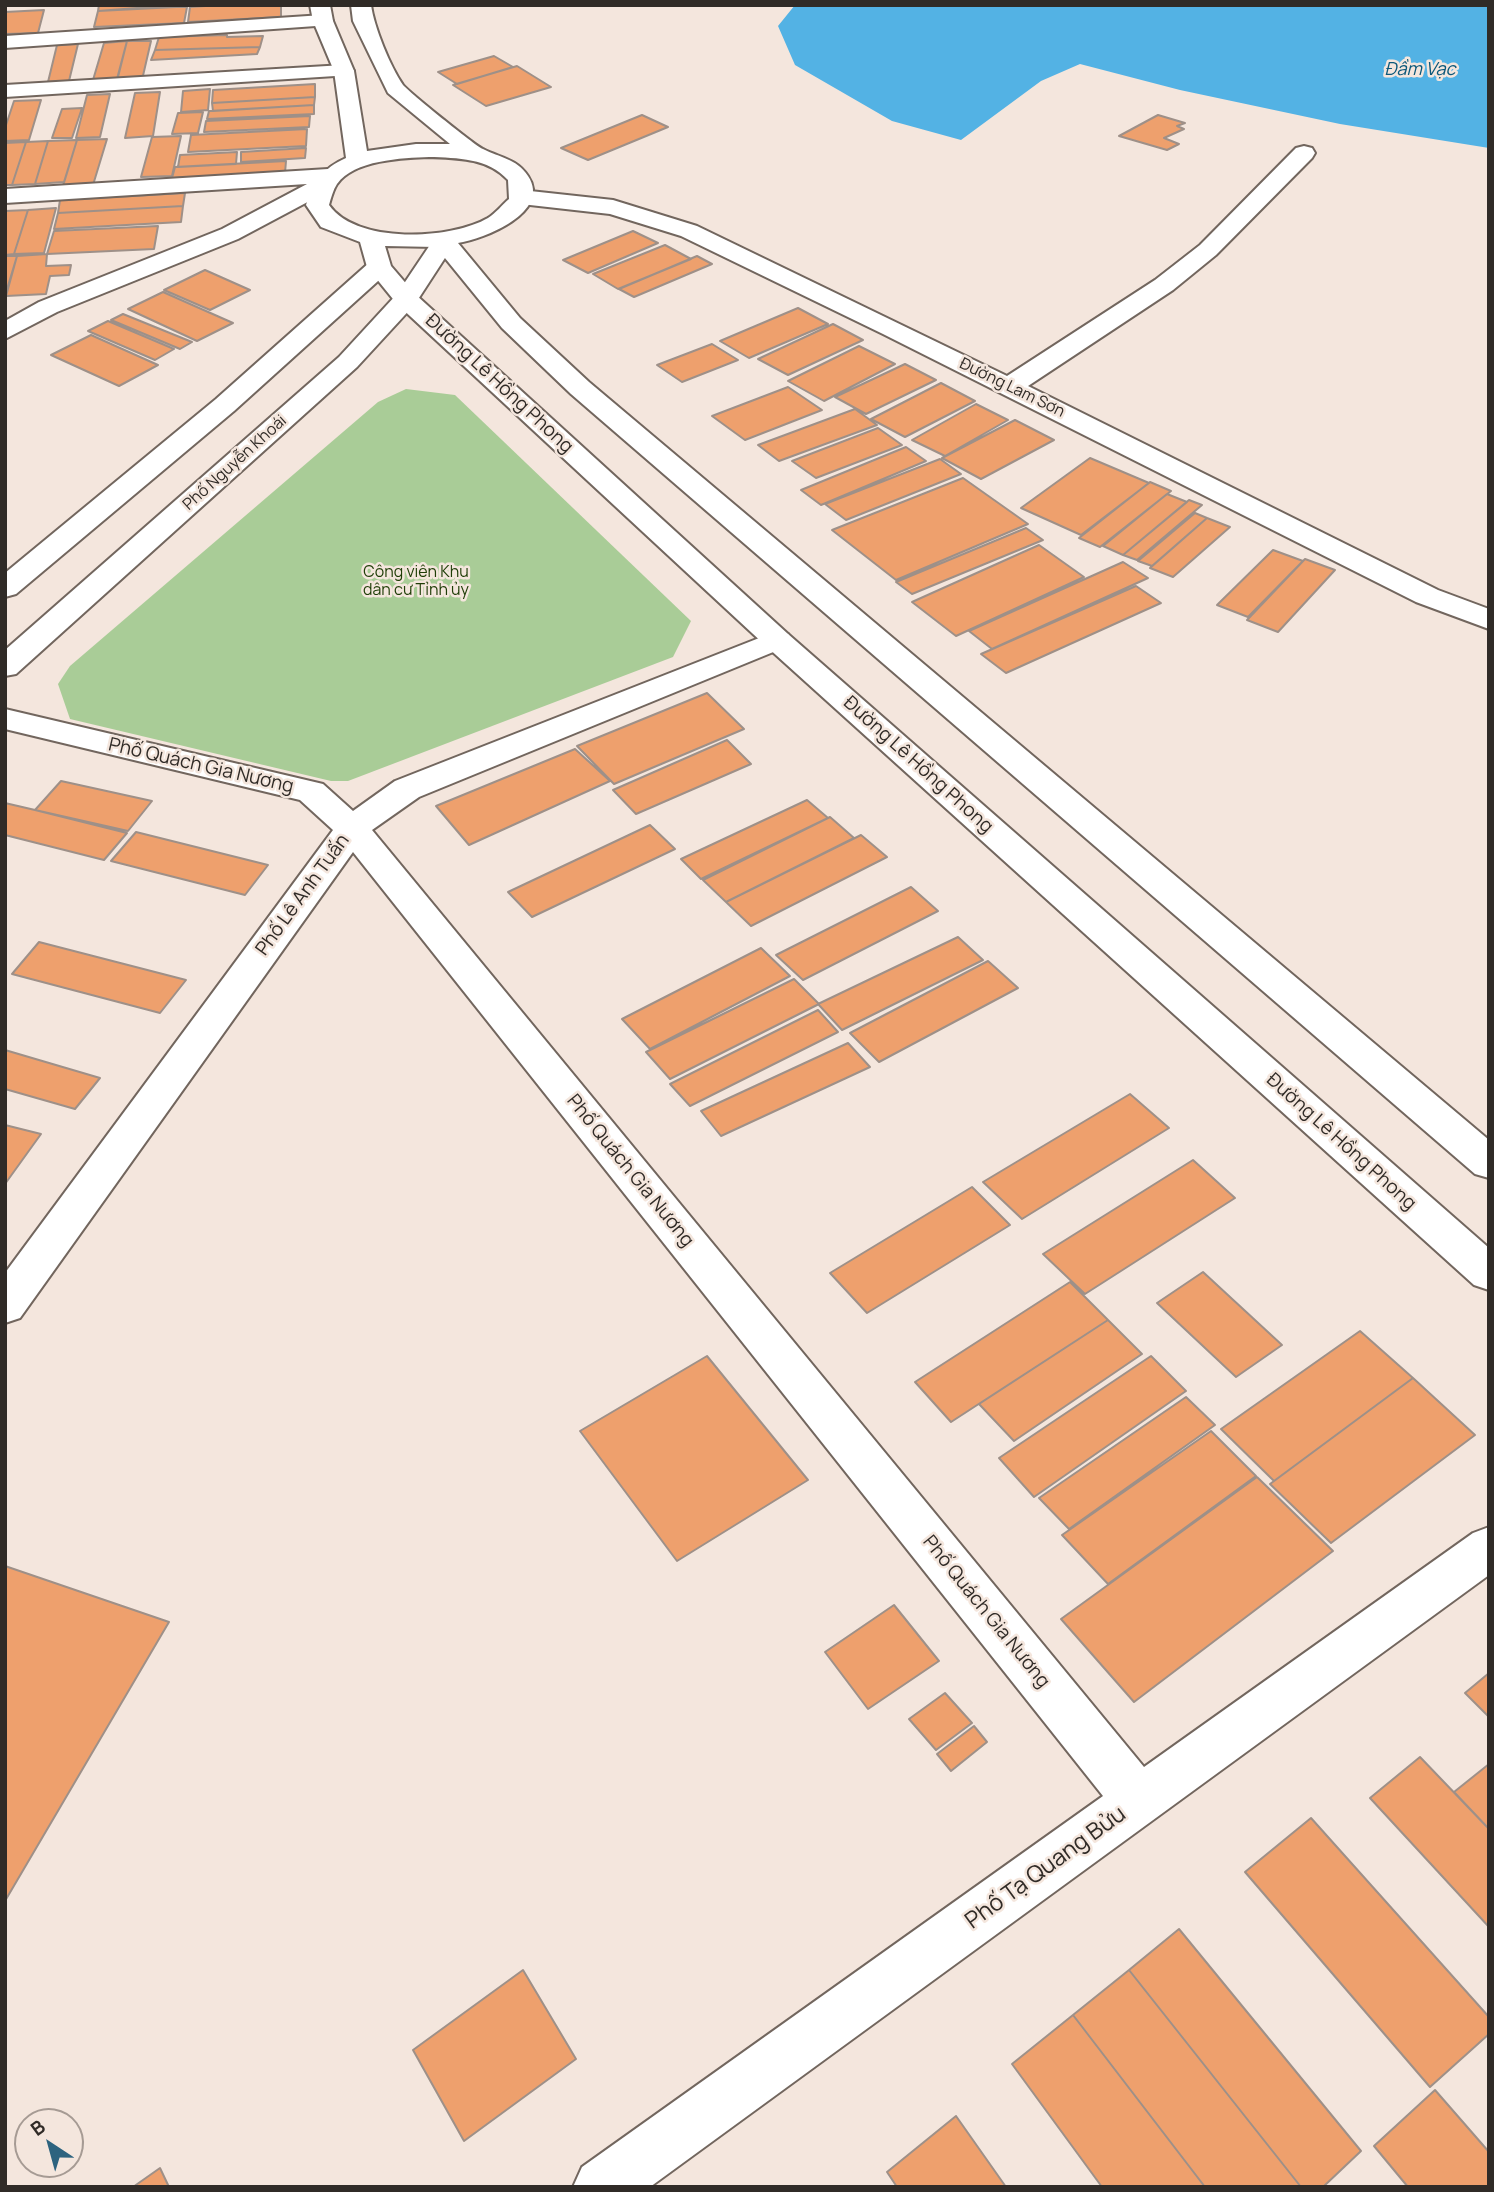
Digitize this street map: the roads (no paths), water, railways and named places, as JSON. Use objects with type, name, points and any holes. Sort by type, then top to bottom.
[{"type":"street","points":[[361,5],[363,21],[395,89],[475,154]]},
{"type":"street","points":[[5,43],[322,13],[344,71],[358,162]]},
{"type":"street","points":[[5,91],[344,71]]},
{"type":"street","points":[[5,331],[48,307],[230,234],[358,162],[391,153],[429,150],[475,154],[501,164],[518,177],[522,187],[521,197],[515,208],[487,226],[444,241],[419,243],[375,253],[225,405],[5,588]]},
{"type":"street","points":[[1009,387],[1164,285],[1208,250],[1304,153]]},
{"type":"street","points":[[5,196],[329,179]]},
{"type":"street","points":[[329,179],[317,197],[319,210],[329,222],[347,231],[375,253]]},
{"type":"street","name":"Đường Lam Sơn","points":[[521,197],[613,207],[689,231],[1427,596],[1489,620]]},
{"type":"street","points":[[444,241],[511,323],[580,388],[1489,1163]]},
{"type":"street","name":"Phố Nguyễn Khoái","points":[[5,667],[348,362],[406,299],[444,241]]},
{"type":"street","name":"Đường Lê Hồng Phong","points":[[375,253],[406,299],[778,640],[1489,1273]]},
{"type":"street","name":"Phố Lê Anh Tuấn","points":[[5,1307],[352,828],[407,789],[778,640]]},
{"type":"street","name":"Phố Quách Gia Nương","points":[[5,719],[311,792],[352,828],[1139,1801]]},
{"type":"street","name":"Phố Tạ Quang Bửu","points":[[602,2187],[1489,1548]]},
{"type":"water","name":"Đầm Vạc","points":[[795,5],[1489,5],[1489,148],[1340,124],[1180,90],[1080,64],[1041,81],[961,140],[892,121],[795,65],[778,26]]},
{"type":"park label","name":"Công viên Khu dân cư Tỉnh ủy","points":[[416,582]]}]
